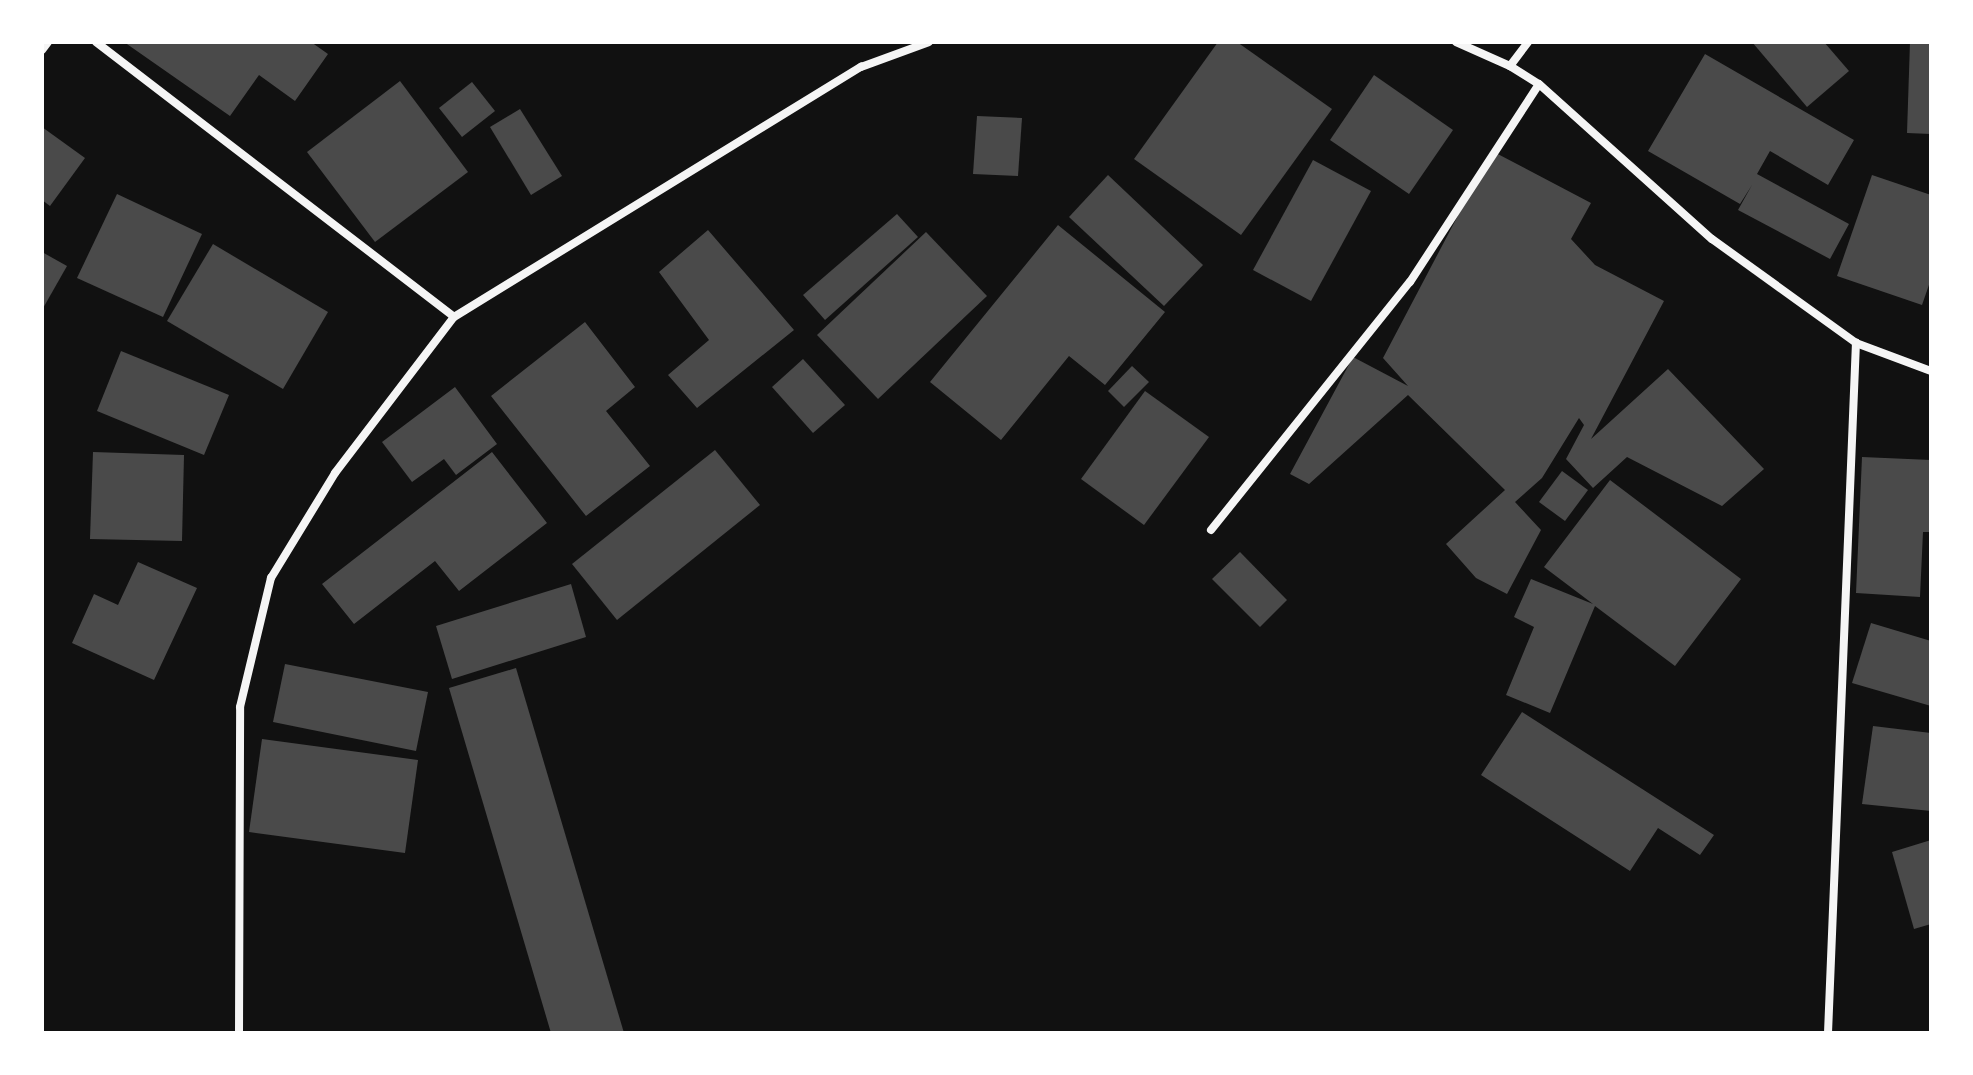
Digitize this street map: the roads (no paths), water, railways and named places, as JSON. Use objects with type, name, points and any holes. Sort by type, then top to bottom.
[{"type":"street","points":[[42,50],[48,42]]},
{"type":"street","points":[[96,42],[454,317]]},
{"type":"street","points":[[239,1033],[240,707],[271,578],[335,473],[454,317],[861,67],[929,42]]},
{"type":"street","points":[[1456,42],[1510,66],[1539,84],[1712,239],[1856,343],[1931,371]]},
{"type":"street","points":[[1510,66],[1528,42]]},
{"type":"street","points":[[1211,530],[1410,282],[1539,84]]},
{"type":"street","points":[[1828,1033],[1856,343]]}]
